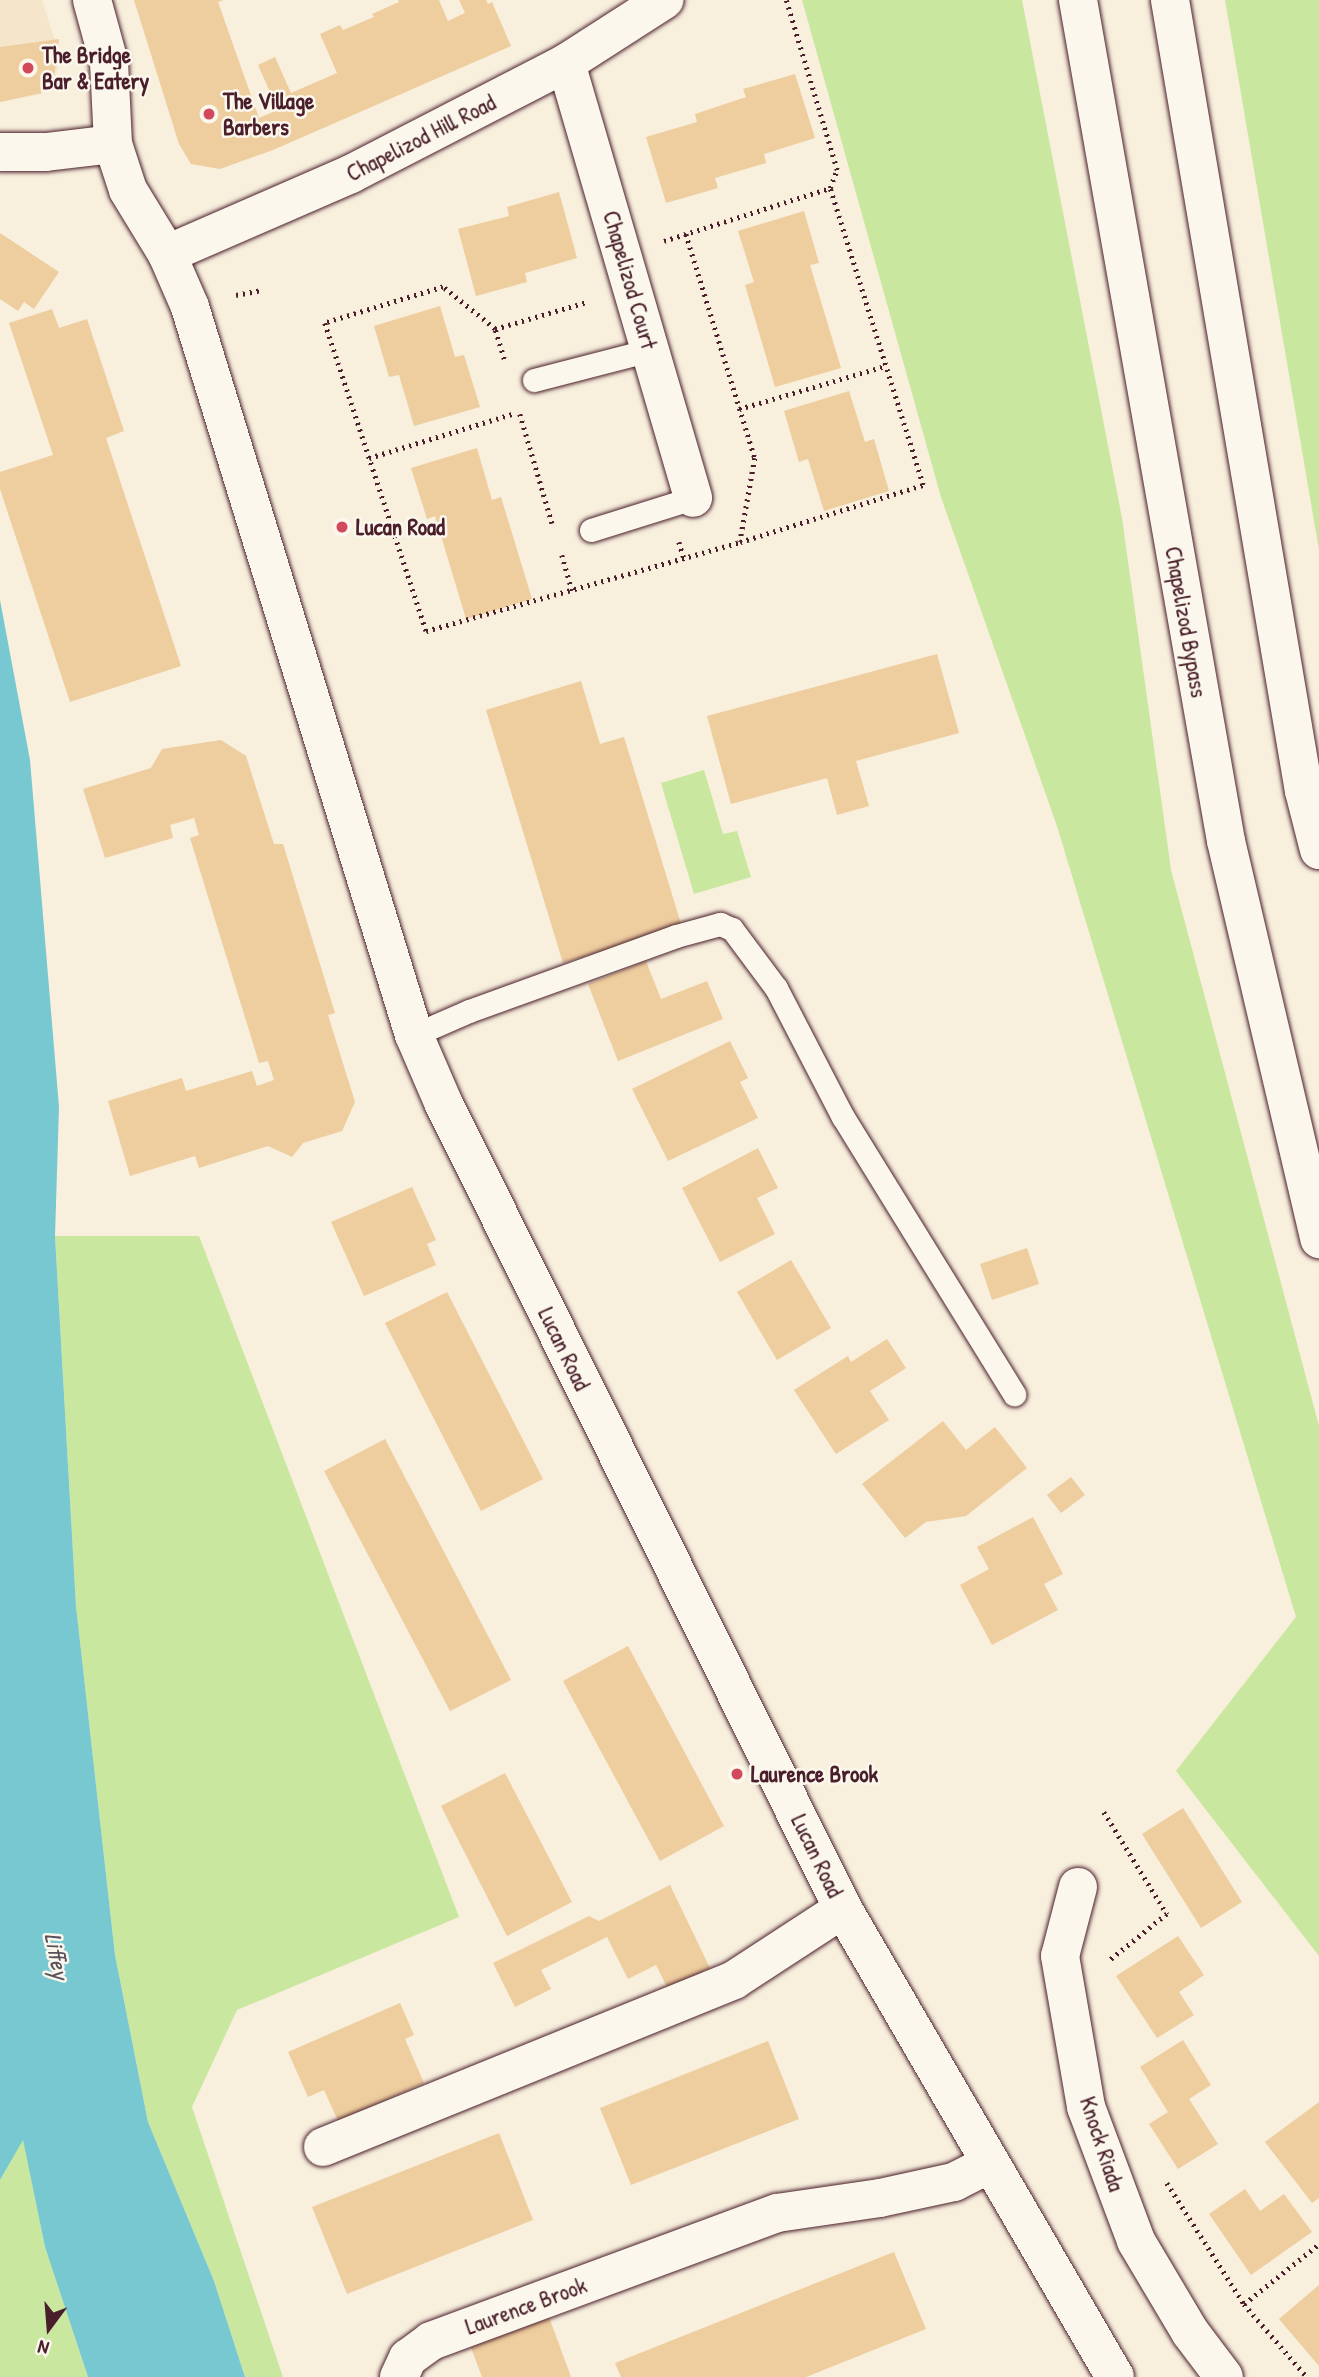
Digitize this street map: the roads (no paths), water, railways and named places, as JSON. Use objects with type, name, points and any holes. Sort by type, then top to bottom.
[{"type":"main road","name":"Lucan Road","points":[[92,0],[108,62],[113,144],[128,190],[167,254],[196,325],[414,1035],[517,1254],[843,1909],[1115,2377]]},
{"type":"main road","name":"Chapelizod Hill Road","points":[[167,254],[351,174],[566,63],[664,0]]},
{"type":"main road","name":"Chapelizod Bypass","points":[[1078,0],[1226,841],[1319,1239]]},
{"type":"main road","points":[[1170,0],[1304,791],[1319,850]]},
{"type":"main road","name":"Chapelizod Court","points":[[566,63],[693,498]]},
{"type":"main road","points":[[0,152],[46,152],[113,144]]},
{"type":"main road","name":"Knock Riada","points":[[1078,1887],[1060,1956],[1086,2107],[1136,2241],[1190,2332],[1224,2377]]},
{"type":"main road","points":[[323,2147],[734,1980],[843,1909]]},
{"type":"main road","name":"Laurence Brook","points":[[399,2377],[408,2358],[431,2341],[778,2213],[880,2198],[954,2182],[989,2164]]},
{"type":"lane","points":[[534,380],[650,350]]},
{"type":"lane","points":[[591,530],[693,498]]},
{"type":"lane","points":[[414,1035],[470,1011],[676,936],[720,924],[732,929],[776,988],[844,1117],[1014,1394]]},
{"type":"water","name":"Liffey","points":[[0,600],[30,760],[59,1107],[55,1236],[76,1606],[115,1955],[148,2122],[214,2281],[245,2377],[88,2377],[45,2247],[23,2140],[0,2180]]},
{"type":"place","name":"The Bridge Bar & Eatery","points":[[28,68]]},
{"type":"place","name":"The Village Barbers","points":[[209,114]]},
{"type":"place","name":"Lucan Road","points":[[342,527]]},
{"type":"place","name":"Laurence Brook","points":[[737,1774]]}]
